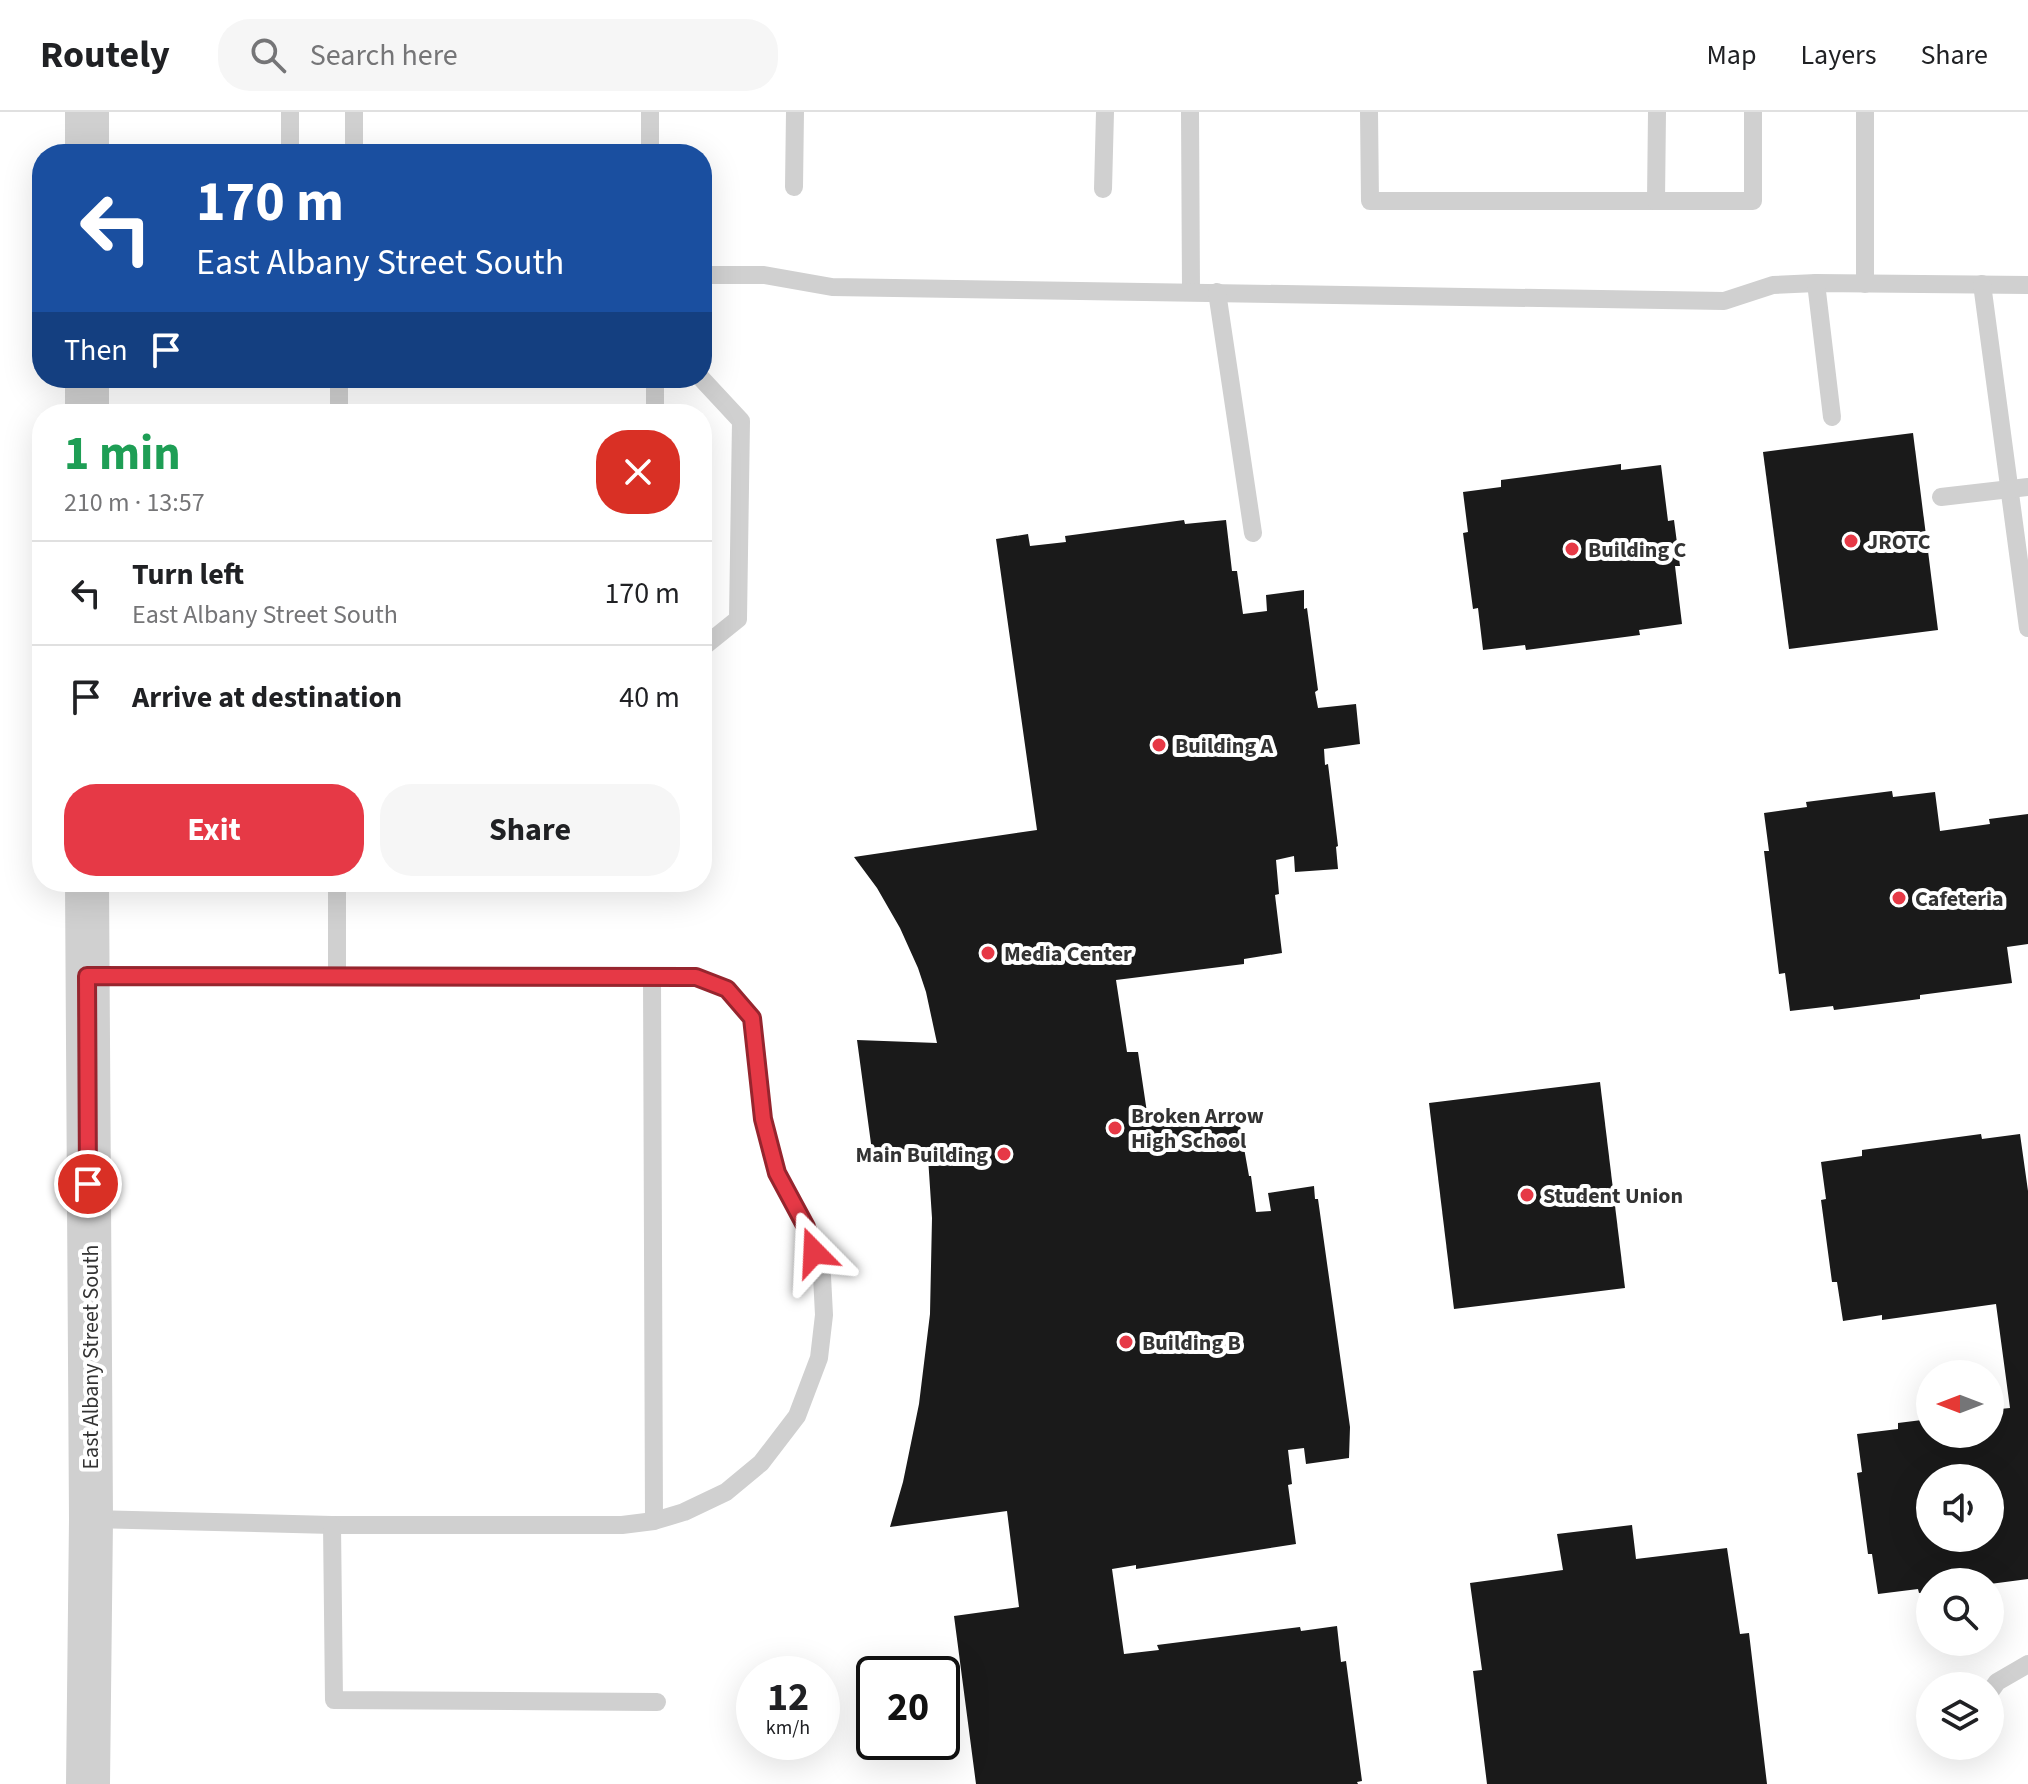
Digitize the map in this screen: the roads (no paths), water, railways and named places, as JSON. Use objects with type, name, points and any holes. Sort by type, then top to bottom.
[{"type":"street","points":[[87,112],[87,144]]},
{"type":"street","name":"East Albany Street South","points":[[87,892],[91,1519],[88,1784]]},
{"type":"lane","points":[[290,112],[290,144]]},
{"type":"lane","points":[[354,112],[354,144]]},
{"type":"lane","points":[[650,112],[650,144]]},
{"type":"lane","points":[[794,187],[795,112]]},
{"type":"lane","points":[[1103,189],[1105,112]]},
{"type":"lane","points":[[1190,112],[1191,291]]},
{"type":"lane","points":[[1369,112],[1370,201],[1753,201],[1753,112]]},
{"type":"lane","points":[[1656,201],[1657,112]]},
{"type":"lane","points":[[1865,112],[1865,284]]},
{"type":"lane","points":[[712,275],[764,275],[832,287],[1724,301],[1773,285],[2028,285]]},
{"type":"lane","points":[[1816,283],[1832,417]]},
{"type":"lane","points":[[1982,284],[2019,489],[2028,628]]},
{"type":"lane","points":[[1217,292],[1253,533]]},
{"type":"lane","points":[[710,388],[741,421],[738,619],[712,640]]},
{"type":"lane","points":[[1941,497],[2019,489]]},
{"type":"lane","points":[[337,892],[337,976]]},
{"type":"lane","points":[[87,976],[652,976],[696,977],[727,989],[752,1018],[763,1119],[777,1173],[806,1227],[822,1276],[824,1315],[819,1358],[797,1416],[761,1463],[726,1492],[684,1512],[654,1521],[622,1525],[332,1525],[91,1519]]},
{"type":"lane","points":[[652,976],[654,1521]]},
{"type":"lane","points":[[332,1525],[334,1700],[657,1702]]},
{"type":"lane","points":[[2004,1678],[2028,1664]]},
{"type":"place","name":"JROTC","points":[[1851,541]]},
{"type":"place","name":"Building C","points":[[1572,549]]},
{"type":"place","name":"Building A","points":[[1159,745]]},
{"type":"place","name":"Cafeteria","points":[[1899,898]]},
{"type":"place","name":"Media Center","points":[[988,953]]},
{"type":"place","name":"Broken Arrow High School","points":[[1115,1128]]},
{"type":"place","name":"Main Building","points":[[1004,1154]]},
{"type":"place","name":"Student Union","points":[[1527,1195]]},
{"type":"place","name":"Building B","points":[[1126,1342]]}]
